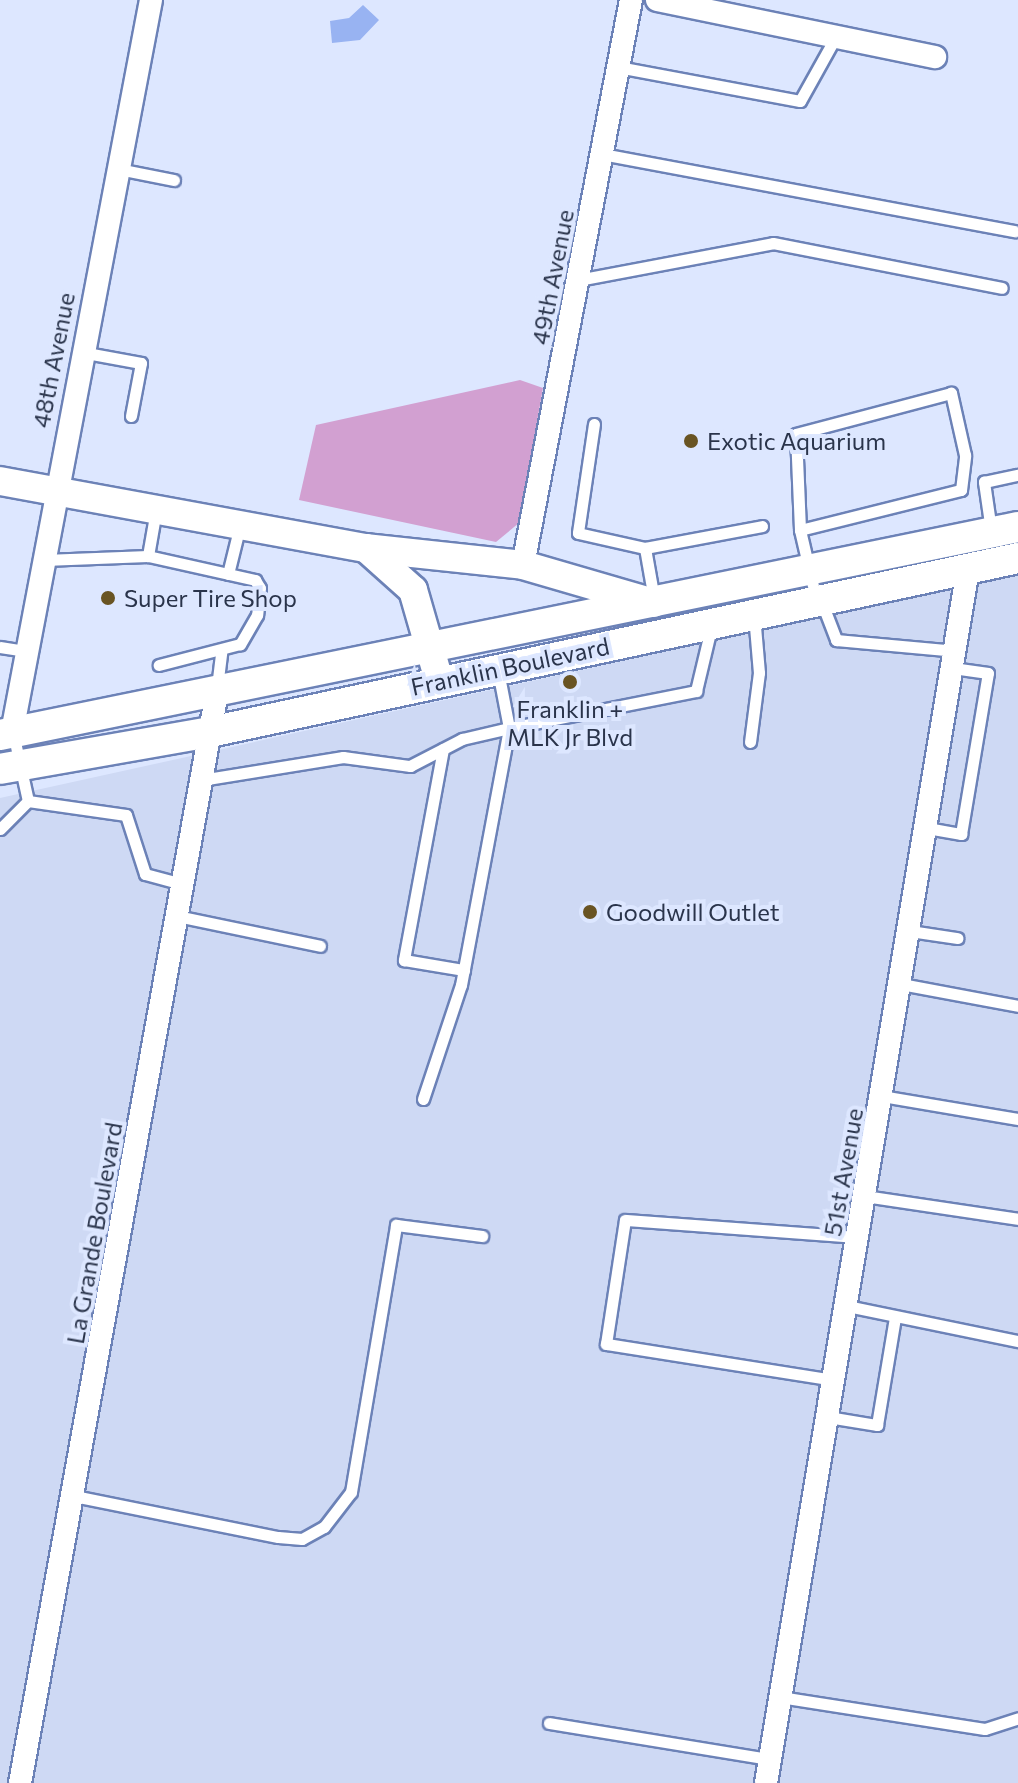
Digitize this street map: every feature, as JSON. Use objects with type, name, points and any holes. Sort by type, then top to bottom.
[{"type":"main road","name":"Franklin Boulevard","points":[[12,767],[210,732],[753,614],[815,587],[858,563],[1005,530]]},
{"type":"main road","name":"Franklin Boulevard","points":[[6,733],[432,651],[655,603],[815,587],[994,563]]},
{"type":"main road","points":[[712,623],[733,604],[815,587]]},
{"type":"street","name":"48th Avenue","points":[[6,733],[26,651],[54,491],[151,0]]},
{"type":"street","name":"49th Avenue","points":[[523,565],[631,0]]},
{"type":"street","points":[[657,0],[834,40],[935,57]]},
{"type":"street","points":[[0,481],[365,548],[523,565],[655,603]]},
{"type":"street","points":[[365,548],[413,590],[439,680]]},
{"type":"street","name":"51st Avenue","points":[[766,1783],[956,659],[994,563]]},
{"type":"street","name":"La Grande Boulevard","points":[[20,1783],[217,692]]},
{"type":"lane","points":[[618,67],[800,101],[834,40]]},
{"type":"lane","points":[[602,154],[1015,231]]},
{"type":"lane","points":[[118,169],[174,180]]},
{"type":"lane","points":[[578,280],[773,243],[1002,288]]},
{"type":"lane","points":[[81,352],[141,363],[131,416]]},
{"type":"lane","points":[[800,530],[961,490],[965,455],[951,393],[796,434],[800,530],[815,587],[836,640],[956,659],[988,673],[961,834],[927,828]]},
{"type":"lane","points":[[594,424],[578,533],[645,548],[762,526]]},
{"type":"lane","points":[[994,563],[1005,530],[984,482],[1018,475]]},
{"type":"lane","points":[[148,556],[156,510]]},
{"type":"lane","points":[[228,574],[240,525]]},
{"type":"lane","points":[[645,548],[655,603]]},
{"type":"lane","points":[[42,560],[148,556],[228,574],[260,588],[246,635],[221,652],[159,665]]},
{"type":"lane","points":[[750,742],[759,673],[753,614]]},
{"type":"lane","points":[[201,780],[343,757],[410,766],[443,749],[509,728],[696,691],[712,623]]},
{"type":"lane","points":[[0,647],[26,651]]},
{"type":"lane","points":[[217,692],[221,652]]},
{"type":"lane","points":[[423,1099],[464,970],[509,728],[498,668]]},
{"type":"lane","points":[[6,733],[12,767],[28,801]]},
{"type":"lane","points":[[443,749],[404,960],[464,970]]},
{"type":"lane","points":[[0,829],[28,801]]},
{"type":"lane","points":[[28,801],[126,815],[145,874],[183,884]]},
{"type":"lane","points":[[177,916],[320,946]]},
{"type":"lane","points":[[910,931],[957,938]]},
{"type":"lane","points":[[901,984],[1018,1006]]},
{"type":"lane","points":[[882,1096],[1018,1119]]},
{"type":"lane","points":[[865,1196],[1018,1219]]},
{"type":"lane","points":[[834,1380],[606,1344],[625,1220],[858,1237]]},
{"type":"lane","points":[[74,1496],[278,1537],[302,1539],[324,1527],[351,1492],[396,1225],[482,1236]]},
{"type":"lane","points":[[847,1306],[1018,1341]]},
{"type":"lane","points":[[828,1417],[877,1425],[895,1317]]},
{"type":"lane","points":[[780,1697],[985,1729],[1018,1718]]},
{"type":"lane","points":[[549,1723],[770,1759]]},
{"type":"shaded area","points":[[520,380],[543,388],[519,523],[496,542],[299,500],[316,425]]},
{"type":"shaded area","points":[[1018,574],[1018,1783],[0,1783],[0,798]]},
{"type":"water","points":[[363,5],[379,20],[360,40],[332,43],[330,21],[349,18]]},
{"type":"place","name":"Exotic Aquarium","points":[[691,441]]},
{"type":"place","name":"Super Tire Shop","points":[[108,598]]},
{"type":"place","name":"Franklin + MLK Jr Blvd","points":[[570,682]]},
{"type":"place","name":"Goodwill Outlet","points":[[590,912]]}]
